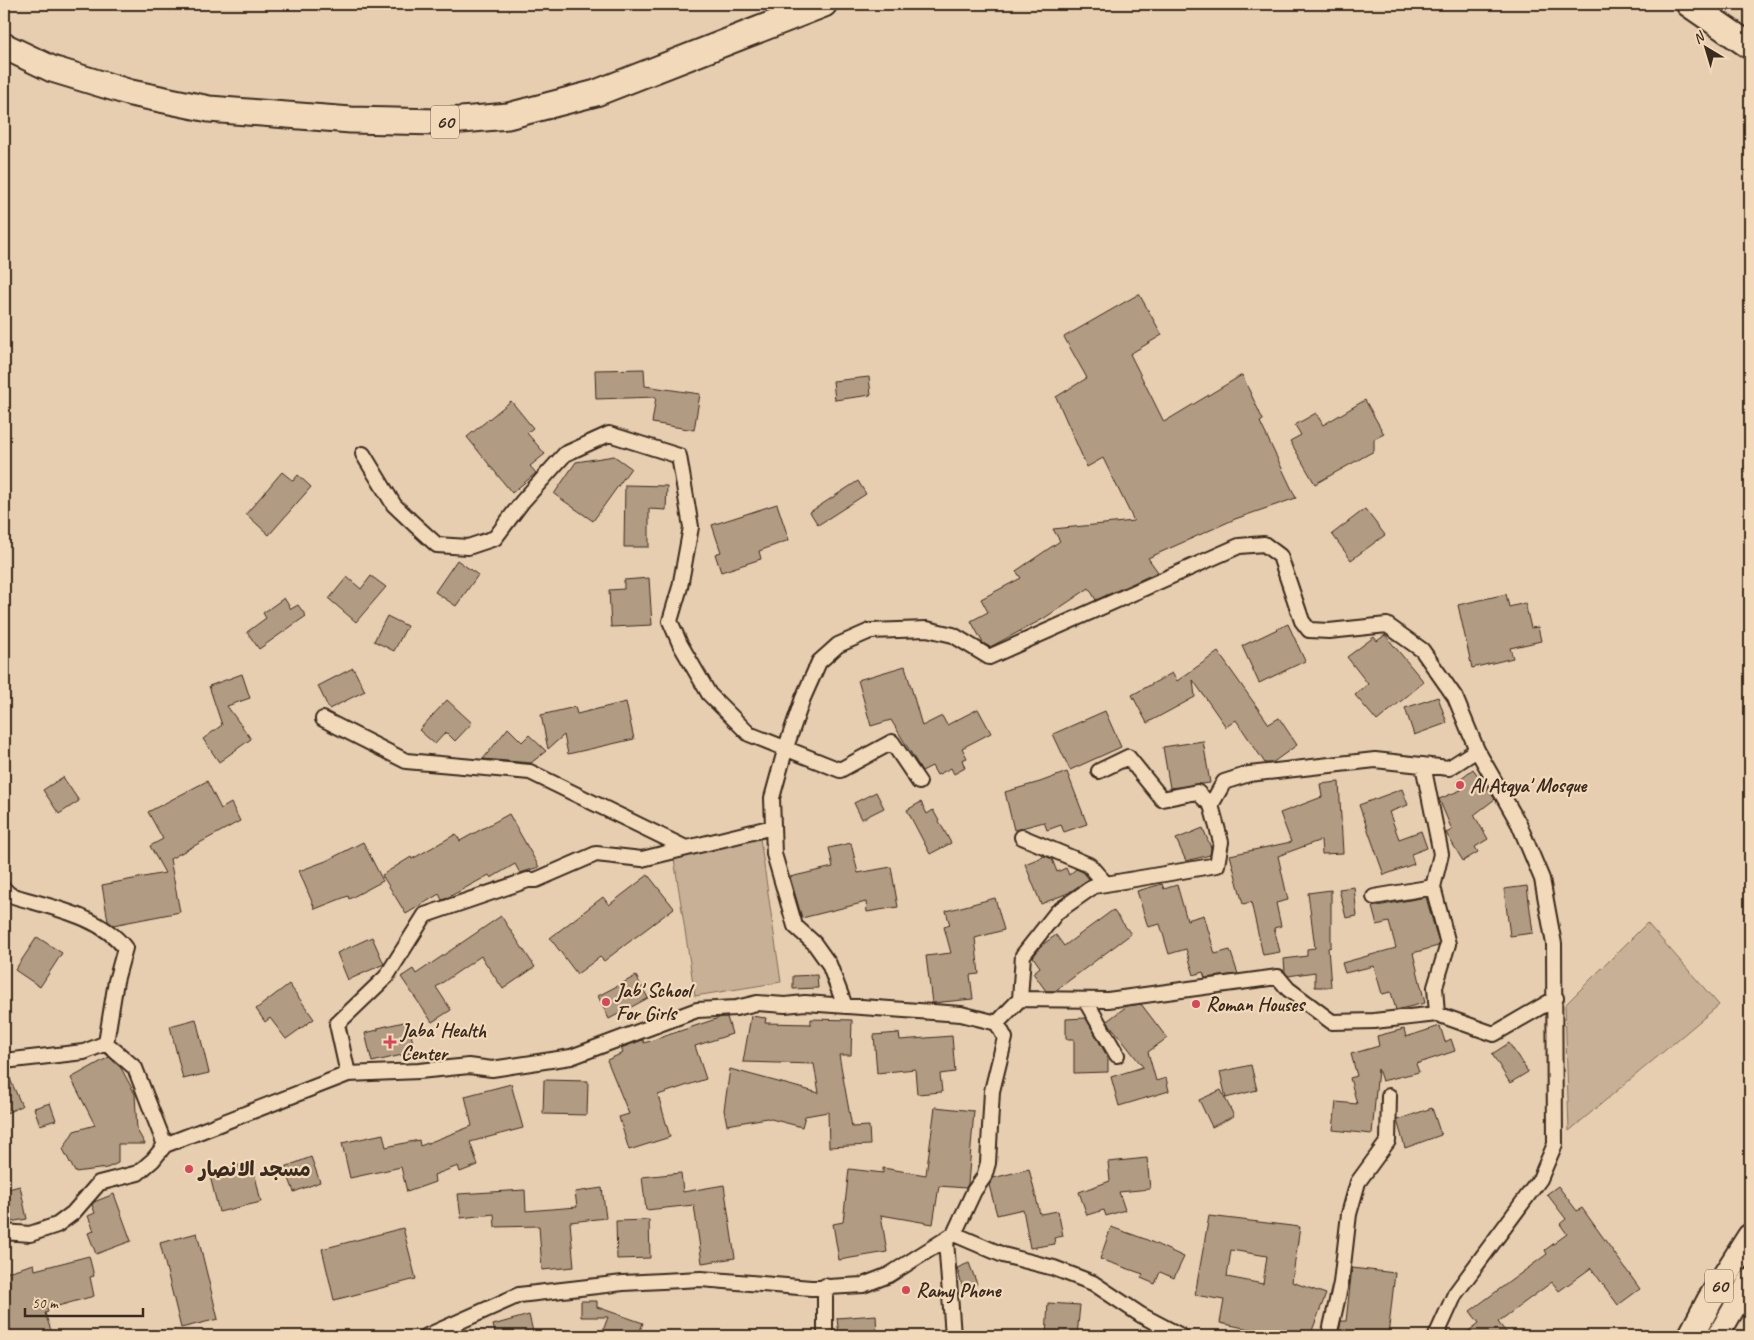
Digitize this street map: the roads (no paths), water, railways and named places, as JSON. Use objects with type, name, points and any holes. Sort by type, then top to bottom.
[{"type":"highway","name":"60","points":[[4,46],[52,69],[131,93],[209,109],[351,120],[438,122],[508,116],[596,93],[824,4]]},
{"type":"highway","points":[[1690,4],[1750,46]]},
{"type":"highway","name":"60","points":[[4,40],[52,69]]},
{"type":"highway","name":"60","points":[[1691,1336],[1710,1300],[1750,1237]]},
{"type":"main road","points":[[1718,1336],[1750,1280]]},
{"type":"main road","points":[[1731,1336],[1750,1303]]},
{"type":"street","points":[[363,454],[394,505],[420,530],[438,545],[468,547],[496,538],[522,502],[565,454],[609,434],[679,456],[691,527],[680,587],[670,621],[680,644],[709,694],[749,734],[786,747],[840,770],[892,742],[919,782]]},
{"type":"street","points":[[845,1006],[829,964],[814,943],[795,926],[774,854],[772,798],[786,747],[819,662],[838,645],[870,631],[927,629],[953,635],[989,657],[1007,651],[1240,546],[1264,544],[1280,556],[1302,621],[1309,630],[1329,631],[1387,625],[1422,650],[1454,697],[1477,750],[1519,824],[1542,879],[1554,944],[1556,998],[1555,1144],[1540,1180],[1455,1294],[1436,1336]]},
{"type":"street","points":[[323,719],[406,761],[530,772],[686,848]]},
{"type":"street","points":[[1211,805],[1224,782],[1249,774],[1375,760],[1449,768],[1477,750]]},
{"type":"street","points":[[997,1023],[1020,998],[1023,955],[1057,912],[1094,886],[1217,865],[1221,842],[1211,805],[1197,792],[1162,799],[1128,757],[1099,771]]},
{"type":"street","points":[[1423,765],[1441,854],[1433,887],[1448,944],[1434,987],[1437,1014]]},
{"type":"street","points":[[348,1074],[337,1024],[386,977],[425,915],[528,880],[536,880],[596,854],[642,859],[773,827]]},
{"type":"street","points":[[1022,837],[1089,865],[1106,884]]},
{"type":"street","points":[[1374,898],[1433,887]]},
{"type":"street","points":[[4,889],[10,894],[92,922],[114,934],[124,948],[116,981],[106,1043]]},
{"type":"street","points":[[1020,998],[1108,1000],[1278,977],[1288,989],[1332,1022],[1374,1021],[1437,1014],[1494,1034],[1556,998]]},
{"type":"street","points":[[1085,1000],[1117,1055]]},
{"type":"street","points":[[4,1232],[30,1234],[57,1225],[73,1213],[99,1183],[138,1173],[153,1160],[165,1145],[348,1074],[419,1071],[469,1066],[492,1069],[571,1057],[697,1010],[736,1008],[757,1003],[785,1005],[805,1003],[961,1014],[997,1023],[1005,1038],[992,1091],[988,1162],[984,1177],[974,1191],[950,1237],[953,1336]]},
{"type":"street","points":[[106,1043],[135,1068],[165,1145]]},
{"type":"street","points":[[4,1061],[84,1052],[106,1043]]},
{"type":"street","points":[[1329,1336],[1341,1283],[1349,1214],[1358,1182],[1388,1141],[1389,1096]]},
{"type":"street","points":[[427,1336],[519,1295],[623,1283],[701,1279],[773,1287],[863,1285],[889,1275],[950,1237]]},
{"type":"street","points":[[950,1237],[1003,1255],[1054,1268],[1093,1283],[1141,1315],[1181,1336]]},
{"type":"street","points":[[825,1286],[825,1336]]},
{"type":"place","name":"Al Atqya' Mosque","points":[[1460,785]]},
{"type":"place","name":"Jab' School For Girls","points":[[606,1002]]},
{"type":"place","name":"Roman Houses","points":[[1196,1004]]},
{"type":"place","name":"Jaba' Health Center","points":[[390,1042]]},
{"type":"place","name":"مسجد الانصار","points":[[189,1169]]},
{"type":"place","name":"Ramy Phone","points":[[906,1290]]}]
